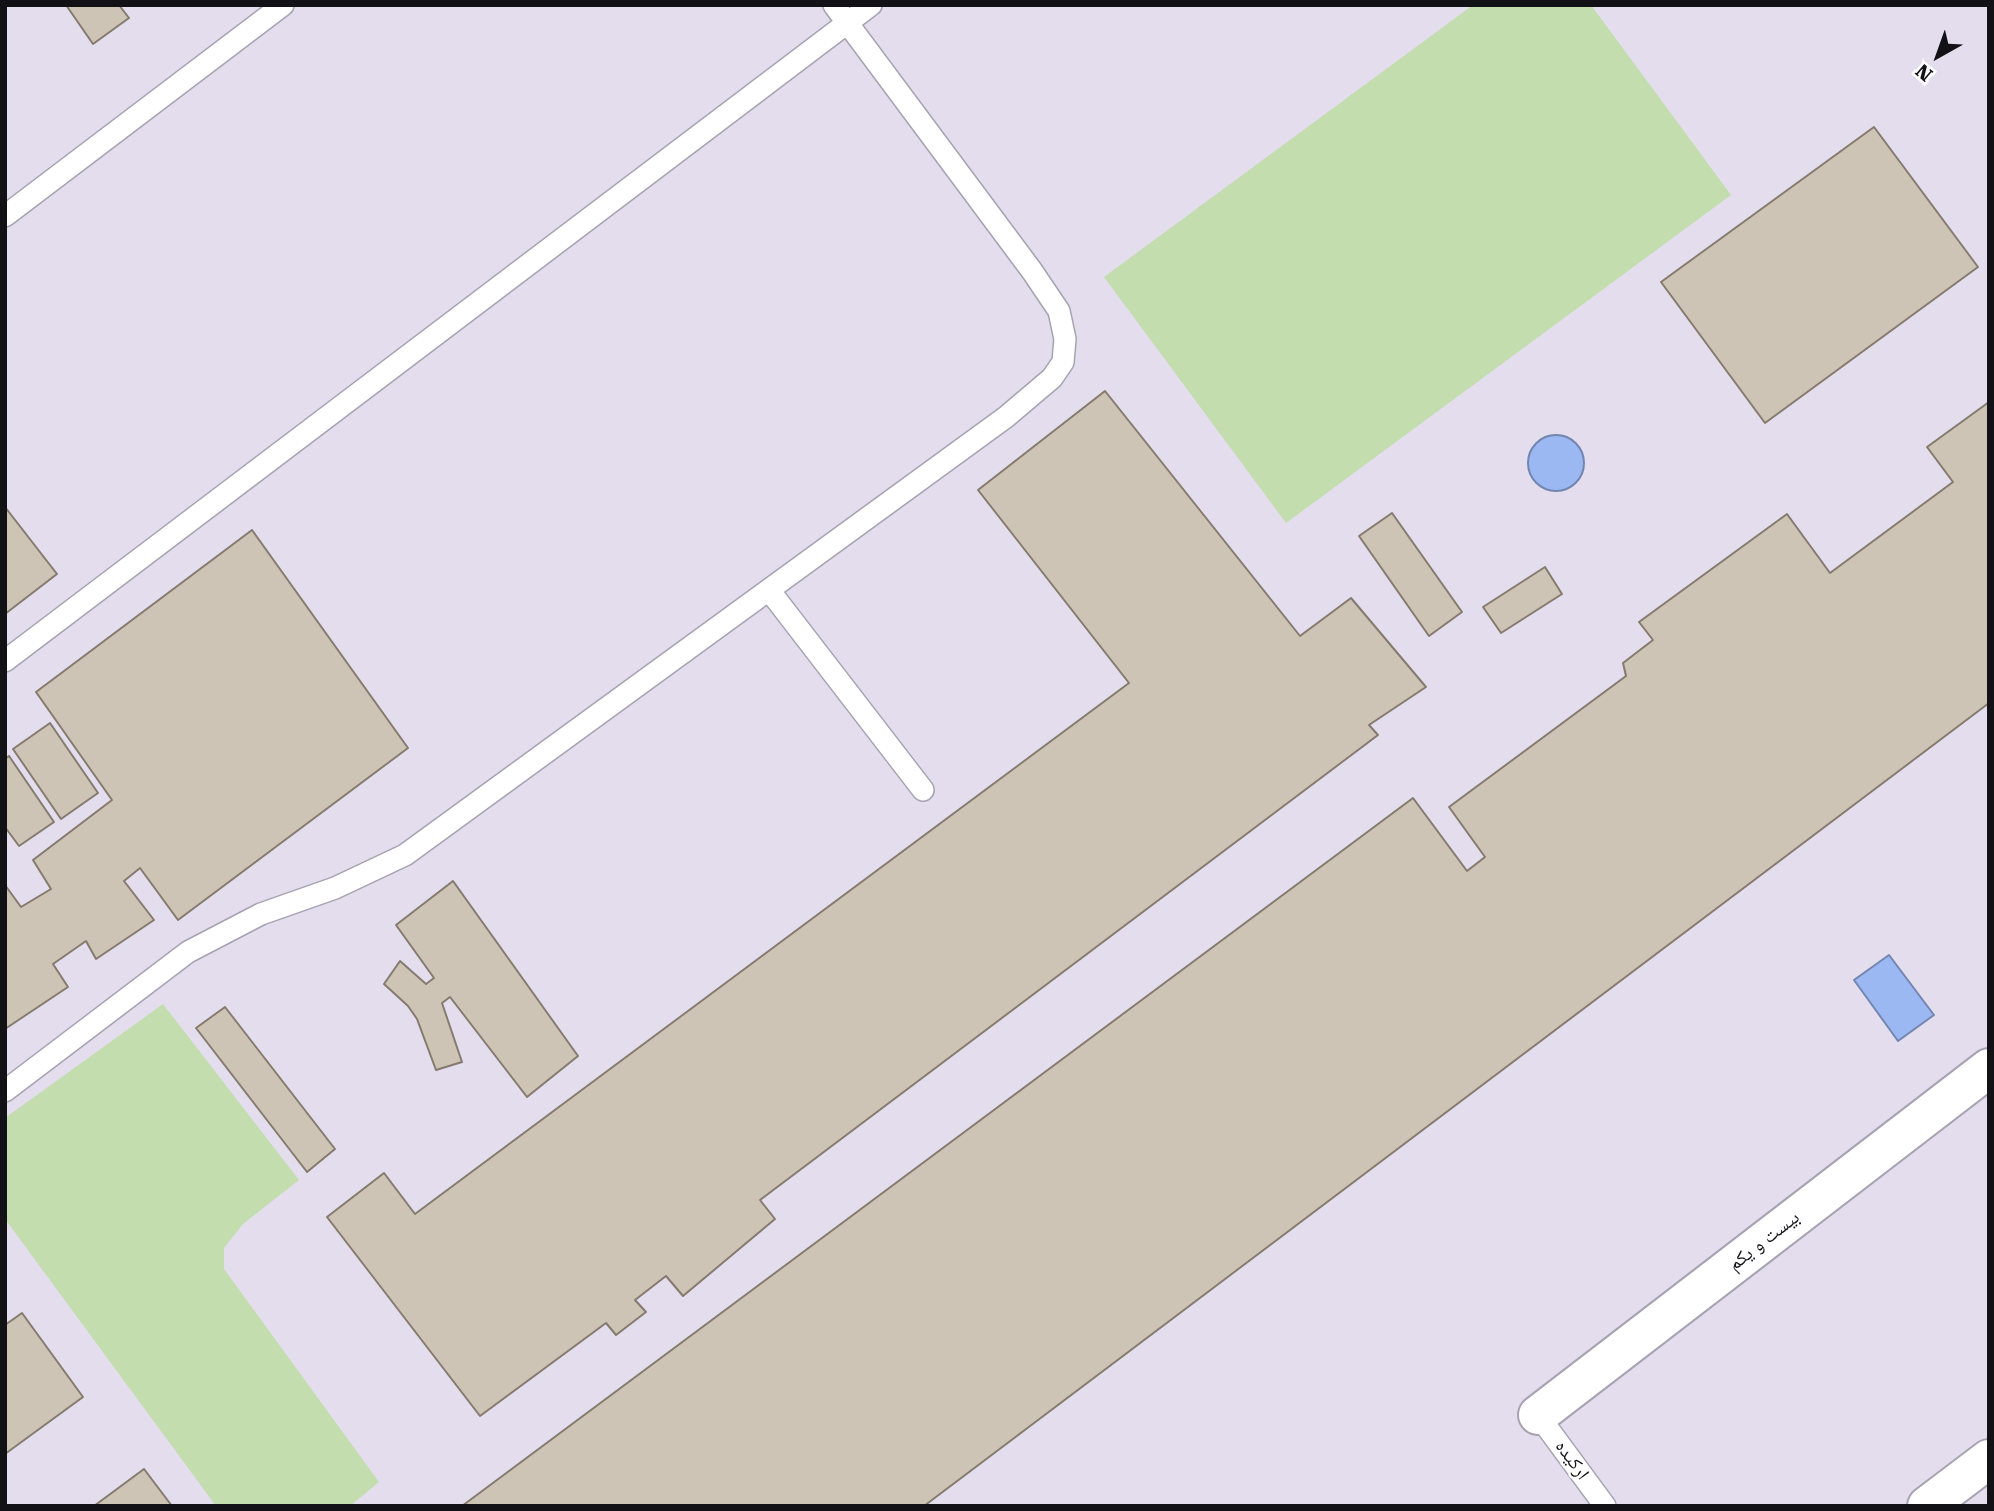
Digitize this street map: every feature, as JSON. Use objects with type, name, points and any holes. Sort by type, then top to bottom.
[{"type":"street","name":"بیست و یکم","points":[[1538,1415],[1989,1068]]},
{"type":"street","points":[[1927,1506],[1989,1459]]},
{"type":"lane","points":[[5,216],[283,5]]},
{"type":"lane","points":[[5,1091],[188,952],[261,914],[335,888],[405,855],[1006,417],[1052,378],[1063,362],[1065,339],[1059,311],[834,5]]},
{"type":"lane","points":[[5,661],[871,5]]},
{"type":"lane","points":[[769,590],[923,790]]},
{"type":"lane","name":"ارکیده","points":[[1538,1415],[1605,1506]]},
{"type":"green space","points":[[1473,5],[1591,5],[1731,195],[1286,523],[1104,277]]},
{"type":"green space","points":[[163,1004],[299,1180],[243,1224],[224,1248],[224,1269],[379,1482],[350,1506],[216,1506],[5,1219],[5,1118]]},
{"type":"water","points":[[1550,435],[1562,435],[1572,439],[1580,447],[1584,463],[1580,479],[1572,487],[1562,491],[1550,491],[1540,487],[1532,479],[1528,469],[1528,457],[1532,447],[1540,439]]},
{"type":"water","points":[[1889,955],[1934,1015],[1898,1041],[1854,980]]},
{"type":"building","points":[[66,5],[119,5],[129,18],[93,44]]},
{"type":"building","points":[[1874,127],[1978,267],[1765,423],[1661,282]]},
{"type":"building","points":[[1105,391],[1300,636],[1351,598],[1426,687],[1369,725],[1378,735],[760,1200],[775,1219],[683,1296],[666,1276],[635,1300],[646,1312],[616,1335],[606,1323],[480,1416],[327,1217],[384,1173],[415,1214],[1129,683],[978,490]]},
{"type":"building","points":[[1989,402],[1989,703],[924,1506],[462,1506],[1413,798],[1467,871],[1485,857],[1449,807],[1626,676],[1623,663],[1653,640],[1639,622],[1787,514],[1830,573],[1953,482],[1927,447]]},
{"type":"building","points":[[5,507],[57,574],[5,614]]},
{"type":"building","points":[[1392,513],[1462,612],[1429,636],[1359,536]]},
{"type":"building","points":[[252,530],[408,748],[178,920],[140,868],[124,881],[154,920],[96,959],[86,941],[53,964],[68,987],[5,1029],[5,885],[21,907],[51,889],[33,860],[112,800],[36,692]]},
{"type":"building","points":[[1545,567],[1562,594],[1501,633],[1483,607]]},
{"type":"building","points":[[50,723],[98,793],[61,819],[13,749]]},
{"type":"building","points":[[9,756],[54,822],[19,846],[5,827],[5,759]]},
{"type":"building","points":[[453,881],[578,1056],[527,1097],[450,997],[442,1003],[462,1062],[436,1070],[417,1019],[408,1006],[384,984],[400,961],[426,984],[434,978],[396,925]]},
{"type":"building","points":[[225,1007],[335,1149],[307,1172],[196,1028]]},
{"type":"building","points":[[22,1313],[83,1397],[5,1454],[5,1325]]},
{"type":"building","points":[[144,1469],[172,1506],[94,1506]]}]
